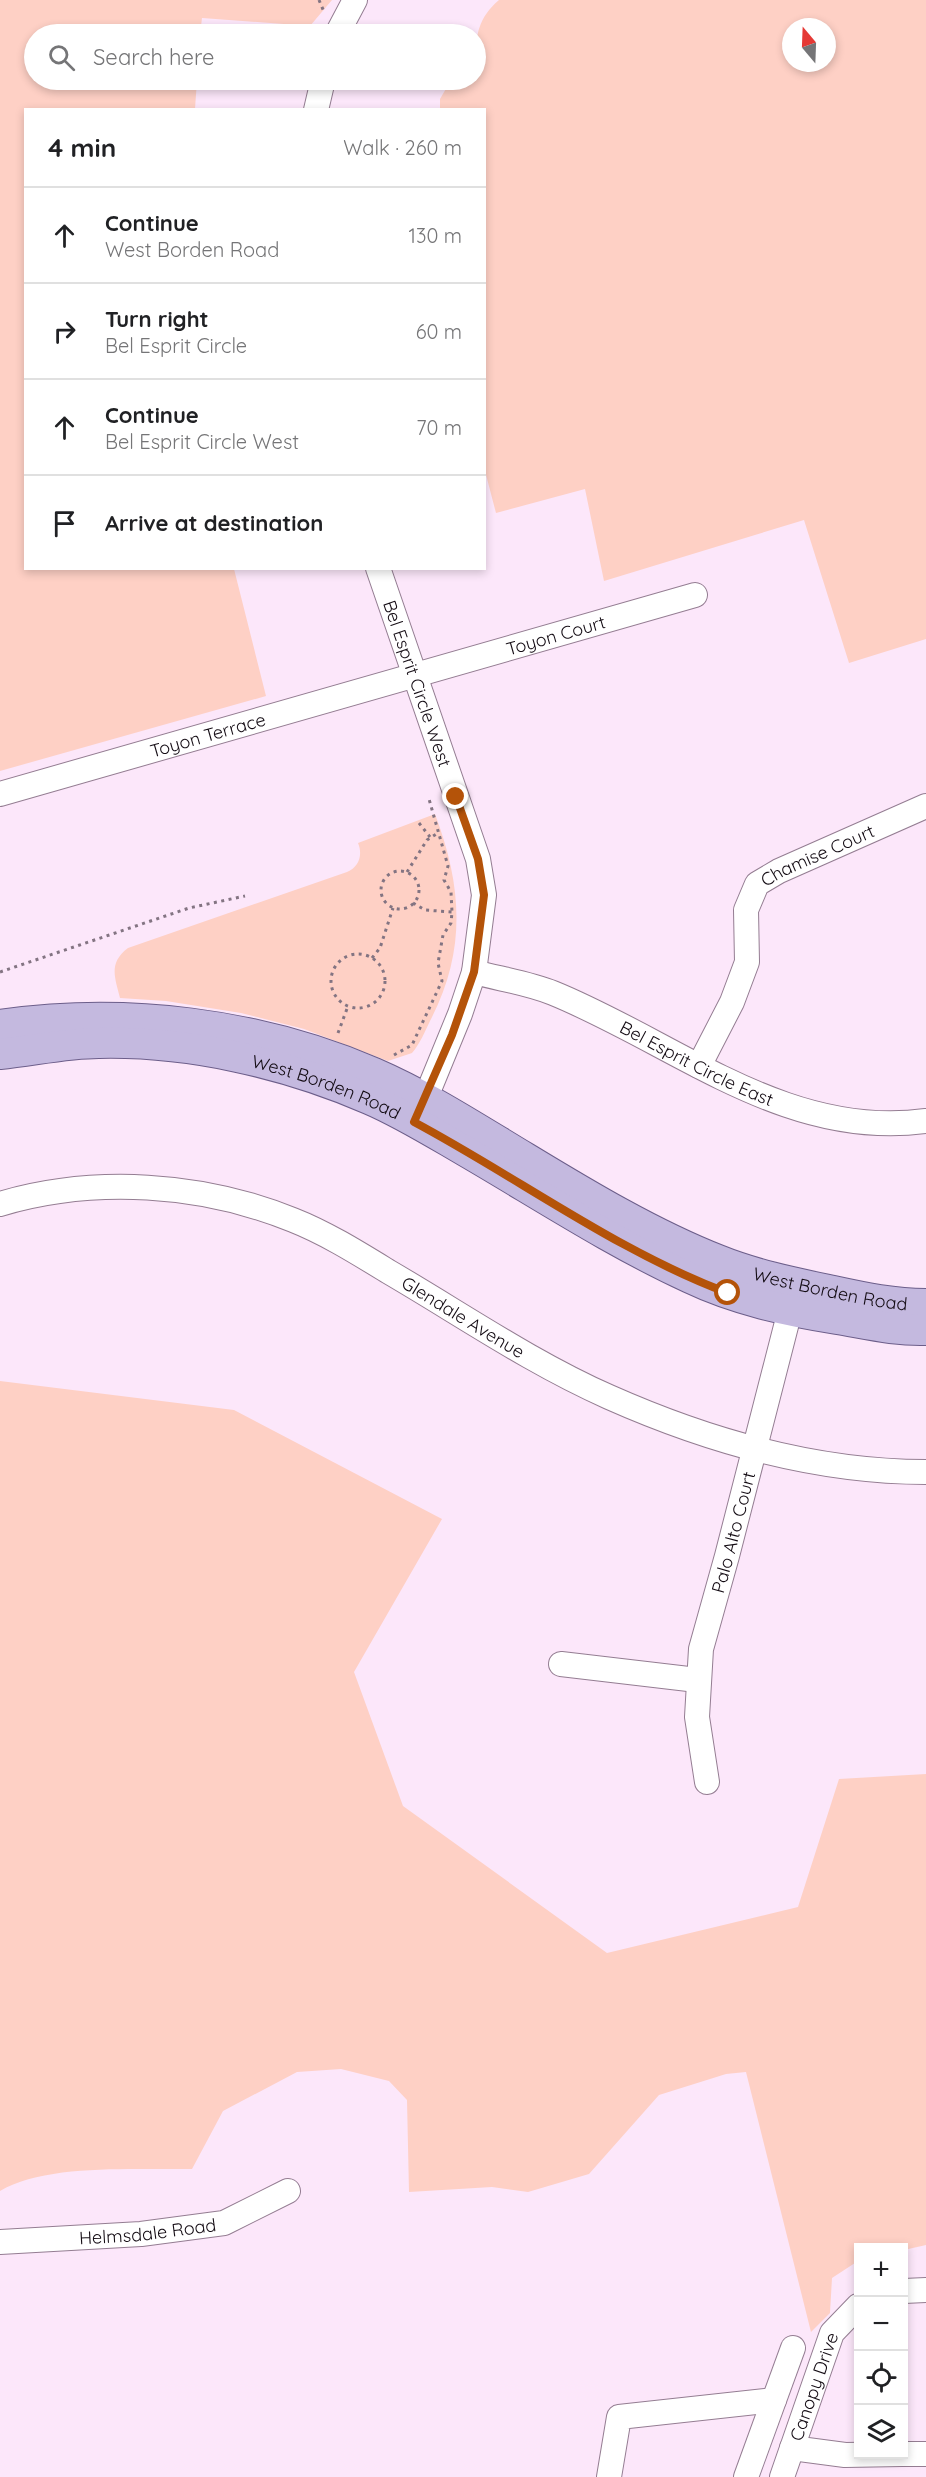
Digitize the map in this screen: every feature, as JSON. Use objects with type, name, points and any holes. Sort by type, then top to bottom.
[{"type":"main road","name":"West Borden Road","points":[[0,1025],[58,1019],[122,1018],[179,1022],[298,1046],[338,1059],[420,1110],[610,1236],[691,1279],[765,1306],[793,1298],[926,1304]]},
{"type":"main road","name":"West Borden Road","points":[[0,1054],[97,1043],[168,1046],[240,1058],[327,1082],[372,1100],[420,1110]]},
{"type":"main road","name":"West Borden Road","points":[[793,1298],[905,1330],[926,1330]]},
{"type":"street","points":[[341,24],[355,0]]},
{"type":"street","points":[[316,108],[321,90]]},
{"type":"street","name":"Bel Esprit Circle West","points":[[379,570],[478,859],[484,895],[474,972],[420,1110]]},
{"type":"street","name":"Toyon Court","points":[[414,673],[695,595]]},
{"type":"street","name":"Toyon Terrace","points":[[0,794],[414,673]]},
{"type":"street","name":"Chamise Court","points":[[699,1066],[732,1002],[747,962],[746,910],[757,884],[779,871],[926,806]]},
{"type":"street","name":"Bel Esprit Circle East","points":[[474,972],[552,992],[699,1066],[789,1108],[836,1120],[902,1124],[926,1121]]},
{"type":"street","name":"Glendale Avenue","points":[[0,1204],[49,1193],[131,1186],[188,1192],[240,1203],[292,1219],[339,1242],[545,1364],[609,1397],[725,1441],[754,1449],[802,1459],[894,1472],[926,1472]]},
{"type":"street","name":"Palo Alto Court","points":[[707,1782],[696,1717],[700,1648],[793,1298]]},
{"type":"street","points":[[561,1664],[697,1680]]},
{"type":"street","name":"Helmsdale Road","points":[[0,2242],[141,2234],[224,2223],[288,2191]]},
{"type":"street","points":[[908,2291],[926,2290]]},
{"type":"street","name":"Canopy Drive","points":[[782,2477],[832,2334],[854,2308]]},
{"type":"street","points":[[746,2477],[793,2348]]},
{"type":"street","points":[[609,2477],[619,2416],[774,2400]]},
{"type":"street","points":[[792,2448],[854,2455]]},
{"type":"street","points":[[908,2454],[926,2454]]},
{"type":"path","points":[[388,1056],[410,1048],[434,1002],[442,981],[438,963],[443,935],[451,923],[451,892],[444,880],[448,866],[429,799]]},
{"type":"path","points":[[419,823],[430,837]]},
{"type":"path","points":[[407,872],[430,837],[438,833]]},
{"type":"path","points":[[393,872],[407,872],[414,877],[418,885],[418,895],[413,903],[404,908],[394,908],[382,896],[382,883],[393,872]]},
{"type":"path","points":[[0,972],[189,908],[245,896]]},
{"type":"path","points":[[413,903],[425,910],[452,912]]},
{"type":"path","points":[[372,958],[380,948],[394,908]]},
{"type":"path","points":[[362,954],[379,964],[384,975],[382,993],[367,1007],[348,1006],[333,993],[331,980],[338,962],[351,955],[362,954]]},
{"type":"path","points":[[337,1035],[348,1006]]},
{"type":"path","points":[[328,1032],[346,1039]]},
{"type":"shaded area","points":[[0,0],[332,0],[312,24],[202,18],[201,24],[24,24],[24,90],[196,90],[195,108],[24,108],[24,570],[234,570],[266,696],[0,771]]},
{"type":"shaded area","points":[[499,0],[926,0],[926,639],[849,663],[804,520],[604,581],[585,489],[496,513],[486,475],[486,108],[440,108],[440,99],[445,90],[486,90],[486,24],[481,24]]},
{"type":"shaded area","points":[[435,814],[451,867],[455,892],[455,943],[442,995],[412,1053],[388,1061],[304,1029],[241,1013],[166,1001],[120,998],[115,965],[128,948],[347,872],[359,860],[358,843]]},
{"type":"shaded area","points":[[0,1381],[234,1410],[442,1519],[354,1672],[403,1806],[607,1953],[798,1907],[839,1779],[926,1774],[926,2245],[908,2249],[908,2243],[854,2243],[854,2264],[832,2278],[830,2313],[811,2332],[746,2072],[726,2074],[659,2095],[589,2174],[528,2192],[492,2187],[409,2192],[407,2100],[389,2081],[341,2069],[297,2072],[223,2111],[192,2169],[67,2172],[19,2182],[0,2191]]},
{"type":"route","points":[[456,797],[478,859],[484,895],[474,972],[452,1035],[414,1122],[610,1236],[691,1279],[728,1293]]}]
